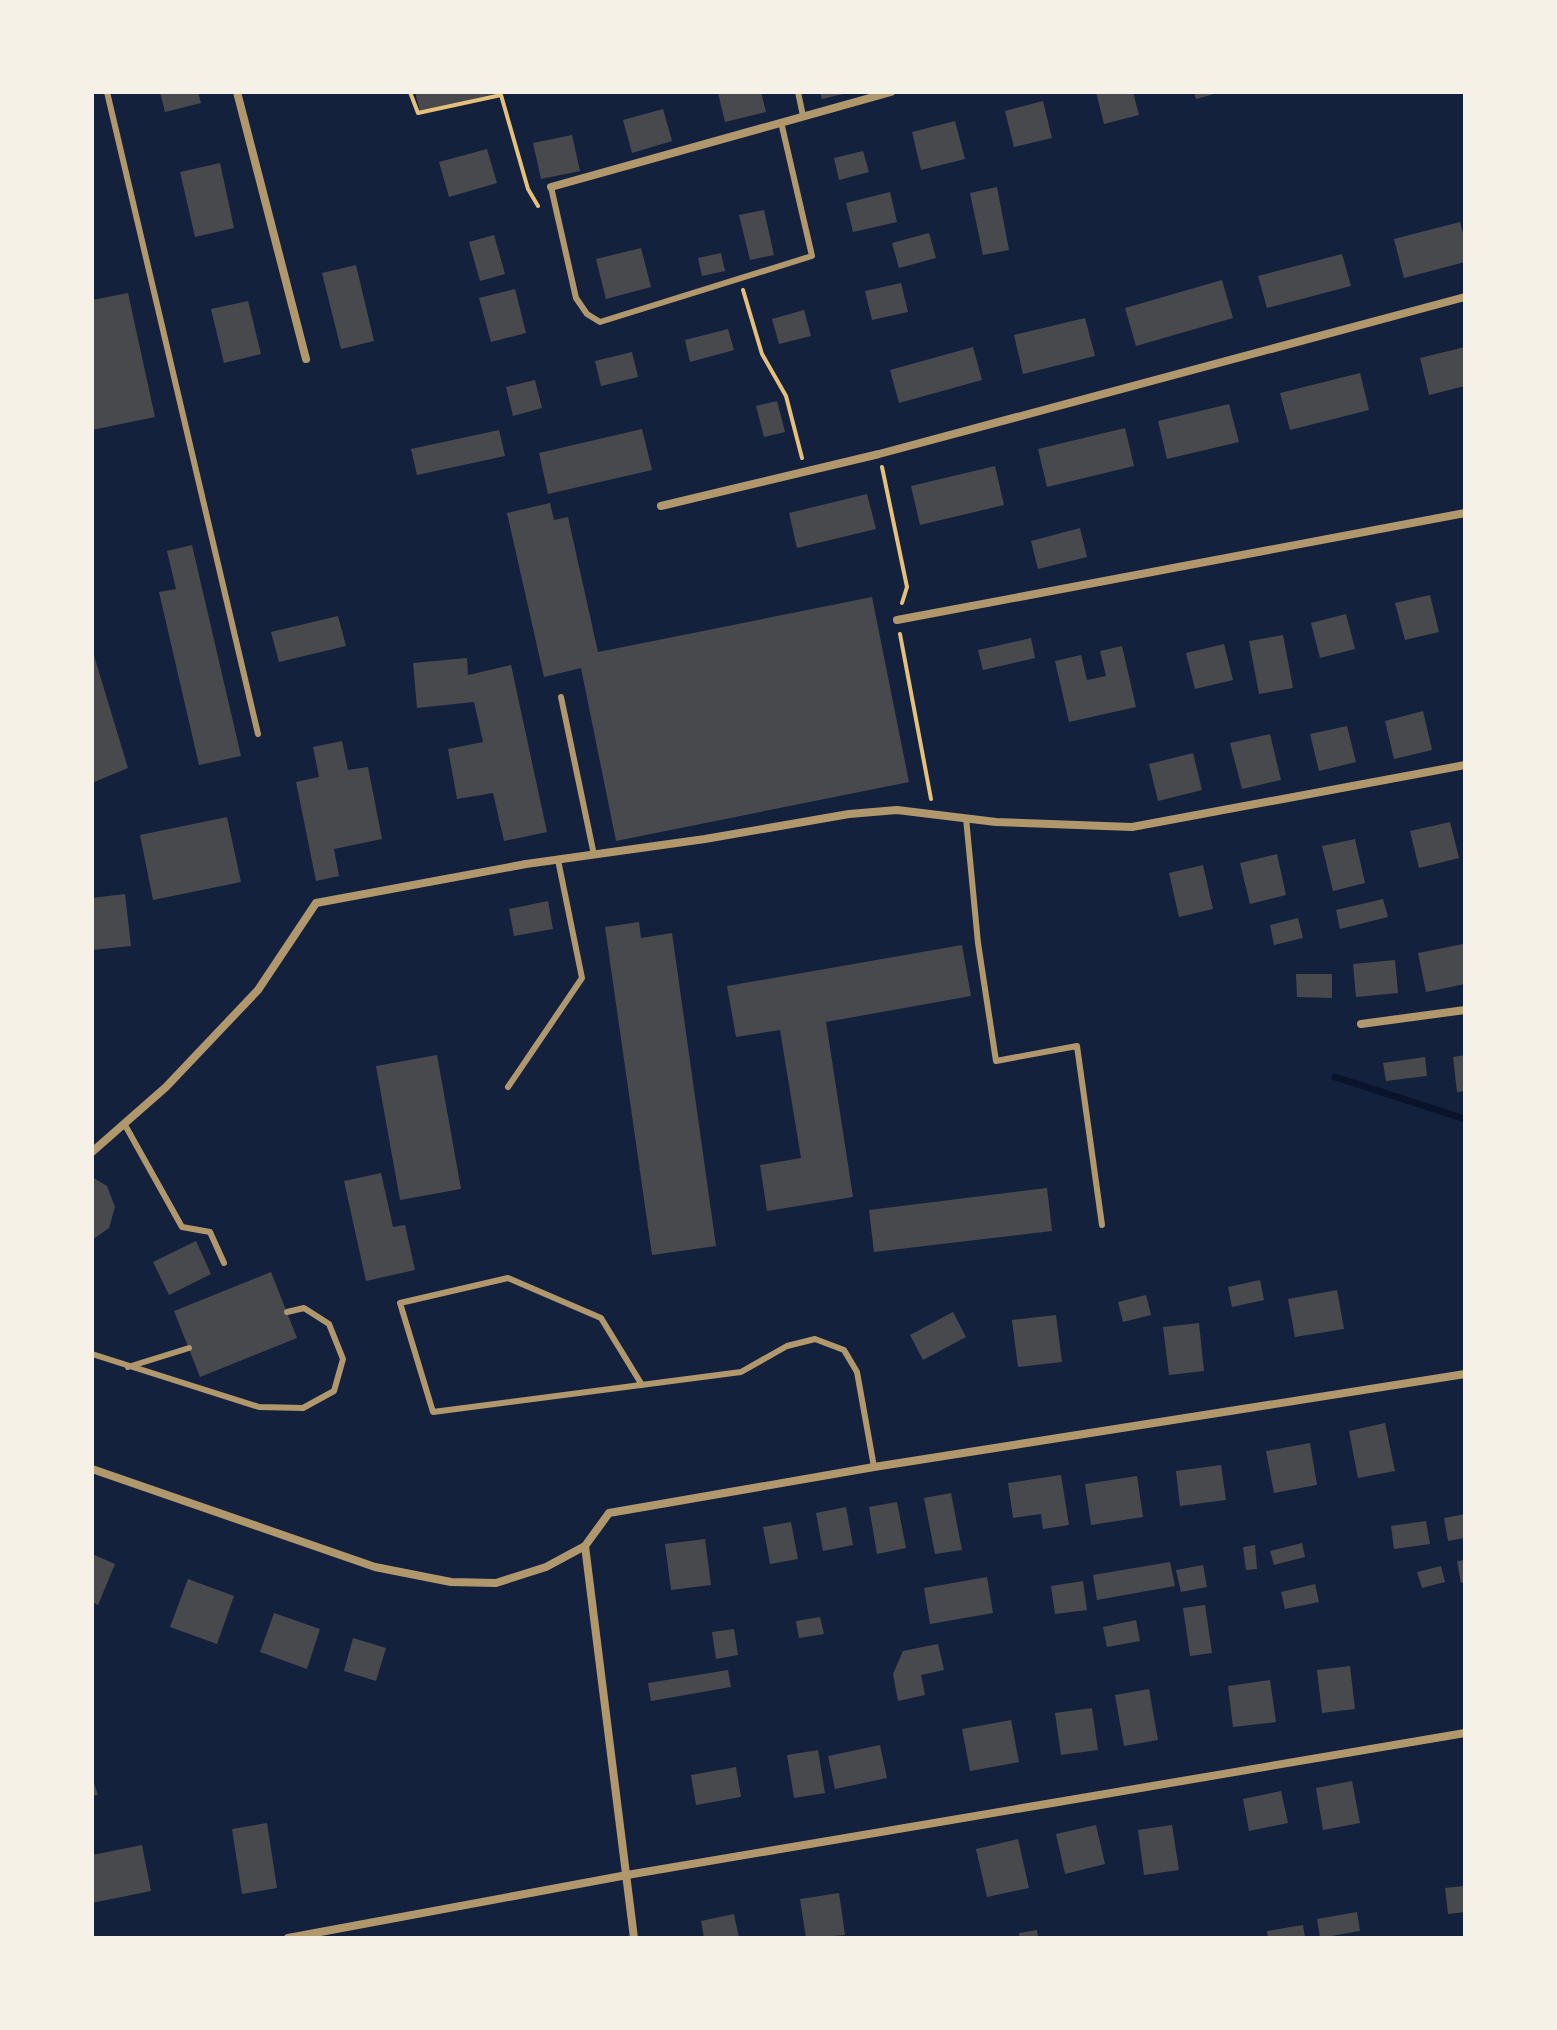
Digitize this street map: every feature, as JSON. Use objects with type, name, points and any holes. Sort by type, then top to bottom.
[{"type":"street","points":[[237,92],[306,359]]},
{"type":"street","points":[[551,187],[891,92]]},
{"type":"street","points":[[661,506],[879,454],[1465,297]]},
{"type":"street","points":[[897,620],[1465,513]]},
{"type":"street","points":[[92,1152],[166,1087],[258,990],[316,903],[558,860],[849,814],[897,810],[996,822],[1132,827],[1465,765]]},
{"type":"street","points":[[1361,1024],[1465,1010]]},
{"type":"street","points":[[92,1469],[375,1567],[451,1582],[496,1583],[546,1567],[585,1546],[609,1513],[874,1467],[1465,1374]]},
{"type":"street","points":[[585,1546],[634,1938]]},
{"type":"street","points":[[288,1938],[627,1875],[1465,1733]]},
{"type":"lane","points":[[107,92],[258,734]]},
{"type":"lane","points":[[798,92],[803,116]]},
{"type":"lane","points":[[551,187],[576,298],[587,314],[600,322],[812,256],[781,122]]},
{"type":"lane","points":[[561,697],[594,855]]},
{"type":"lane","points":[[966,818],[978,943],[996,1061],[1077,1046],[1102,1225]]},
{"type":"lane","points":[[508,1087],[582,978],[558,860]]},
{"type":"lane","points":[[125,1125],[182,1227],[210,1232],[224,1263]]},
{"type":"lane","points":[[642,1385],[601,1318],[508,1278],[400,1303],[433,1412],[642,1385],[741,1372],[787,1346],[815,1339],[844,1350],[857,1372],[874,1467]]},
{"type":"lane","points":[[92,1354],[259,1407],[303,1408],[334,1391],[343,1359],[329,1324],[304,1308],[287,1312]]},
{"type":"lane","points":[[128,1367],[189,1348]]},
{"type":"path","points":[[410,92],[418,113],[501,95],[528,189],[538,206],[551,187]]},
{"type":"path","points":[[741,279],[762,354],[786,396],[807,471]]},
{"type":"building","points":[[160,92],[198,92],[201,103],[165,112]]},
{"type":"building","points":[[415,92],[498,92],[498,93],[420,111]]},
{"type":"building","points":[[761,92],[766,112],[725,122],[718,93]]},
{"type":"building","points":[[820,92],[847,92],[847,93],[822,99]]},
{"type":"building","points":[[1096,92],[1133,92],[1139,115],[1104,124]]},
{"type":"building","points":[[1194,92],[1218,92],[1218,93],[1196,99]]},
{"type":"building","points":[[1043,101],[1052,138],[1014,147],[1005,111]]},
{"type":"building","points":[[663,109],[672,141],[632,153],[623,120]]},
{"type":"building","points":[[955,121],[965,159],[921,170],[912,132]]},
{"type":"building","points":[[572,135],[580,171],[541,179],[533,143]]},
{"type":"building","points":[[487,149],[497,183],[449,197],[439,162]]},
{"type":"building","points":[[863,151],[869,172],[839,180],[834,158]]},
{"type":"building","points":[[220,163],[234,228],[195,237],[180,172]]},
{"type":"building","points":[[997,187],[1009,250],[983,255],[970,193]]},
{"type":"building","points":[[890,192],[897,222],[853,232],[846,203]]},
{"type":"building","points":[[764,210],[774,255],[750,260],[739,215]]},
{"type":"building","points":[[1460,222],[1465,241],[1465,262],[1404,278],[1394,239]]},
{"type":"building","points":[[929,233],[936,258],[899,268],[892,243]]},
{"type":"building","points":[[494,235],[505,274],[480,281],[469,242]]},
{"type":"building","points":[[641,248],[651,287],[606,299],[596,259]]},
{"type":"building","points":[[721,253],[725,271],[702,276],[698,258]]},
{"type":"building","points":[[1342,254],[1351,286],[1267,308],[1258,276]]},
{"type":"building","points":[[356,265],[374,341],[341,349],[322,273]]},
{"type":"building","points":[[1222,280],[1233,318],[1136,346],[1125,308]]},
{"type":"building","points":[[901,283],[908,312],[872,320],[865,291]]},
{"type":"building","points":[[515,289],[526,333],[491,342],[479,298]]},
{"type":"building","points":[[128,293],[155,417],[92,430],[92,300]]},
{"type":"building","points":[[248,301],[261,354],[224,363],[211,309]]},
{"type":"building","points":[[804,310],[811,336],[779,344],[772,319]]},
{"type":"building","points":[[1085,318],[1095,356],[1023,374],[1014,335]]},
{"type":"building","points":[[728,329],[734,350],[690,362],[685,340]]},
{"type":"building","points":[[973,347],[982,380],[899,403],[890,370]]},
{"type":"building","points":[[1465,347],[1465,386],[1429,395],[1420,358]]},
{"type":"building","points":[[632,352],[638,377],[601,386],[595,361]]},
{"type":"building","points":[[1360,373],[1369,410],[1290,430],[1280,393]]},
{"type":"building","points":[[535,380],[542,408],[513,416],[506,387]]},
{"type":"building","points":[[777,401],[785,432],[764,437],[756,406]]},
{"type":"building","points":[[1229,404],[1239,442],[1167,459],[1158,421]]},
{"type":"building","points":[[1125,428],[1134,466],[1047,487],[1038,449]]},
{"type":"building","points":[[642,429],[652,470],[548,494],[539,453]]},
{"type":"building","points":[[499,430],[505,456],[417,475],[411,449]]},
{"type":"building","points":[[995,466],[1004,505],[920,525],[911,486]]},
{"type":"building","points":[[867,494],[876,529],[797,548],[789,513]]},
{"type":"building","points":[[550,503],[554,520],[568,517],[598,652],[872,597],[909,782],[616,841],[581,668],[544,677],[507,513]]},
{"type":"building","points":[[1080,528],[1087,557],[1038,569],[1031,541]]},
{"type":"building","points":[[192,545],[241,756],[199,765],[159,592],[176,589],[167,551]]},
{"type":"building","points":[[1430,595],[1439,632],[1405,640],[1395,603]]},
{"type":"building","points":[[1346,614],[1355,649],[1320,658],[1311,623]]},
{"type":"building","points":[[338,616],[346,646],[279,662],[271,632]]},
{"type":"building","points":[[1283,635],[1293,688],[1259,694],[1249,641]]},
{"type":"building","points":[[1031,638],[1035,658],[983,670],[978,650]]},
{"type":"building","points":[[1224,644],[1233,680],[1195,689],[1186,653]]},
{"type":"building","points":[[1122,646],[1136,707],[1069,722],[1055,661],[1081,655],[1087,680],[1106,676],[1100,651]]},
{"type":"building","points":[[92,649],[128,768],[92,783]]},
{"type":"building","points":[[467,658],[468,675],[511,665],[547,832],[504,841],[493,793],[457,799],[448,749],[483,742],[474,702],[417,708],[413,663]]},
{"type":"building","points":[[1423,711],[1432,750],[1394,759],[1385,721]]},
{"type":"building","points":[[1347,726],[1356,762],[1319,771],[1310,734]]},
{"type":"building","points":[[1270,734],[1281,780],[1242,789],[1230,743]]},
{"type":"building","points":[[342,741],[348,770],[368,767],[382,839],[334,849],[339,876],[316,881],[296,782],[319,777],[313,747]]},
{"type":"building","points":[[1193,753],[1202,790],[1158,801],[1149,764]]},
{"type":"building","points":[[227,817],[241,882],[153,900],[140,835]]},
{"type":"building","points":[[1450,822],[1459,858],[1419,868],[1410,831]]},
{"type":"building","points":[[1355,839],[1365,883],[1333,891],[1322,846]]},
{"type":"building","points":[[1277,854],[1286,895],[1250,904],[1240,863]]},
{"type":"building","points":[[1203,865],[1213,909],[1179,917],[1169,873]]},
{"type":"building","points":[[125,894],[131,946],[92,950],[92,898]]},
{"type":"building","points":[[1383,899],[1388,917],[1340,929],[1336,910]]},
{"type":"building","points":[[548,901],[553,929],[514,936],[509,909]]},
{"type":"building","points":[[1298,918],[1303,938],[1274,945],[1270,925]]},
{"type":"building","points":[[639,922],[641,938],[672,933],[716,1246],[652,1255],[605,927]]},
{"type":"building","points":[[1463,944],[1465,984],[1426,992],[1418,953]]},
{"type":"building","points":[[962,945],[971,996],[826,1022],[853,1197],[767,1211],[760,1165],[801,1158],[780,1030],[736,1037],[727,986]]},
{"type":"building","points":[[1395,960],[1398,993],[1356,997],[1353,964]]},
{"type":"building","points":[[1296,974],[1332,974],[1332,998],[1297,997]]},
{"type":"building","points":[[437,1055],[461,1189],[400,1200],[376,1066]]},
{"type":"building","points":[[1465,1055],[1465,1091],[1457,1092],[1453,1057]]},
{"type":"building","points":[[1425,1057],[1427,1076],[1386,1081],[1383,1063]]},
{"type":"building","points":[[381,1173],[393,1227],[405,1225],[415,1270],[366,1281],[344,1181]]},
{"type":"building","points":[[92,1177],[107,1186],[115,1207],[109,1228],[92,1240]]},
{"type":"building","points":[[1047,1188],[1052,1231],[874,1252],[869,1210]]},
{"type":"building","points":[[196,1241],[211,1274],[169,1295],[153,1262]]},
{"type":"building","points":[[271,1272],[297,1338],[200,1377],[174,1311]]},
{"type":"building","points":[[1260,1280],[1264,1300],[1232,1307],[1228,1287]]},
{"type":"building","points":[[1337,1290],[1344,1329],[1295,1337],[1288,1299]]},
{"type":"building","points":[[1146,1295],[1151,1315],[1123,1322],[1118,1302]]},
{"type":"building","points":[[953,1312],[966,1337],[923,1360],[910,1335]]},
{"type":"building","points":[[1056,1315],[1062,1362],[1018,1367],[1012,1320]]},
{"type":"building","points":[[1199,1323],[1204,1371],[1169,1375],[1163,1327]]},
{"type":"building","points":[[1385,1423],[1395,1471],[1358,1478],[1349,1431]]},
{"type":"building","points":[[1310,1443],[1317,1485],[1274,1493],[1266,1451]]},
{"type":"building","points":[[1221,1465],[1226,1500],[1180,1506],[1176,1471]]},
{"type":"building","points":[[1061,1475],[1069,1525],[1043,1529],[1041,1514],[1013,1518],[1008,1483]]},
{"type":"building","points":[[1137,1476],[1143,1517],[1091,1525],[1085,1484]]},
{"type":"building","points":[[951,1493],[962,1550],[935,1554],[924,1498]]},
{"type":"building","points":[[897,1502],[906,1548],[877,1554],[869,1507]]},
{"type":"building","points":[[846,1507],[853,1545],[823,1551],[816,1513]]},
{"type":"building","points":[[1465,1514],[1465,1538],[1448,1541],[1444,1518]]},
{"type":"building","points":[[1426,1521],[1430,1544],[1394,1549],[1391,1526]]},
{"type":"building","points":[[791,1522],[798,1559],[770,1564],[763,1527]]},
{"type":"building","points":[[705,1539],[711,1585],[671,1590],[665,1544]]},
{"type":"building","points":[[1302,1543],[1305,1557],[1274,1565],[1270,1551]]},
{"type":"building","points":[[1255,1545],[1257,1569],[1246,1570],[1243,1547]]},
{"type":"building","points":[[92,1554],[115,1564],[98,1605],[92,1602]]},
{"type":"building","points":[[1465,1560],[1465,1582],[1461,1583],[1457,1561]]},
{"type":"building","points":[[1170,1562],[1175,1586],[1097,1600],[1093,1575]]},
{"type":"building","points":[[1203,1565],[1207,1587],[1181,1592],[1176,1570]]},
{"type":"building","points":[[1441,1566],[1445,1582],[1422,1588],[1417,1572]]},
{"type":"building","points":[[987,1577],[993,1613],[930,1624],[924,1588]]},
{"type":"building","points":[[188,1579],[234,1596],[217,1644],[170,1627]]},
{"type":"building","points":[[1083,1581],[1087,1610],[1055,1614],[1051,1586]]},
{"type":"building","points":[[1315,1584],[1319,1602],[1285,1609],[1281,1592]]},
{"type":"building","points":[[1205,1605],[1212,1653],[1190,1656],[1183,1608]]},
{"type":"building","points":[[274,1613],[320,1629],[307,1669],[260,1652]]},
{"type":"building","points":[[820,1617],[824,1634],[799,1638],[796,1621]]},
{"type":"building","points":[[1136,1620],[1140,1641],[1107,1647],[1103,1627]]},
{"type":"building","points":[[734,1629],[738,1655],[716,1659],[712,1632]]},
{"type":"building","points":[[353,1638],[386,1648],[376,1681],[344,1671]]},
{"type":"building","points":[[938,1644],[944,1670],[921,1675],[925,1695],[898,1701],[893,1674],[903,1651]]},
{"type":"building","points":[[1350,1666],[1355,1709],[1322,1713],[1317,1670]]},
{"type":"building","points":[[728,1670],[731,1687],[651,1701],[648,1683]]},
{"type":"building","points":[[1270,1680],[1276,1722],[1233,1727],[1228,1686]]},
{"type":"building","points":[[1149,1689],[1158,1740],[1124,1746],[1115,1695]]},
{"type":"building","points":[[1092,1708],[1098,1750],[1061,1755],[1055,1713]]},
{"type":"building","points":[[1011,1720],[1019,1762],[970,1771],[962,1729]]},
{"type":"building","points":[[880,1745],[887,1778],[835,1789],[828,1756]]},
{"type":"building","points":[[818,1750],[825,1793],[794,1798],[787,1755]]},
{"type":"building","points":[[736,1767],[741,1797],[696,1805],[691,1775]]},
{"type":"building","points":[[92,1777],[98,1795],[92,1796]]},
{"type":"building","points":[[1352,1781],[1360,1823],[1323,1830],[1316,1788]]},
{"type":"building","points":[[1281,1791],[1288,1823],[1249,1831],[1243,1799]]},
{"type":"building","points":[[267,1823],[277,1888],[242,1894],[232,1829]]},
{"type":"building","points":[[1096,1825],[1105,1864],[1065,1874],[1056,1834]]},
{"type":"building","points":[[1172,1825],[1179,1870],[1144,1875],[1138,1830]]},
{"type":"building","points":[[1018,1839],[1029,1888],[987,1897],[976,1849]]},
{"type":"building","points":[[142,1845],[151,1891],[92,1903],[92,1855]]},
{"type":"building","points":[[1463,1886],[1465,1912],[1448,1914],[1445,1888]]},
{"type":"building","points":[[839,1893],[845,1935],[806,1938],[800,1899]]},
{"type":"building","points":[[1357,1912],[1360,1931],[1320,1938],[1317,1919]]},
{"type":"building","points":[[734,1914],[739,1938],[704,1938],[701,1921]]},
{"type":"building","points":[[1303,1925],[1305,1938],[1268,1938],[1267,1931]]},
{"type":"building","points":[[1037,1930],[1038,1938],[1019,1938],[1019,1933]]},
{"type":"waterway","points":[[1335,1077],[1465,1119]]}]
